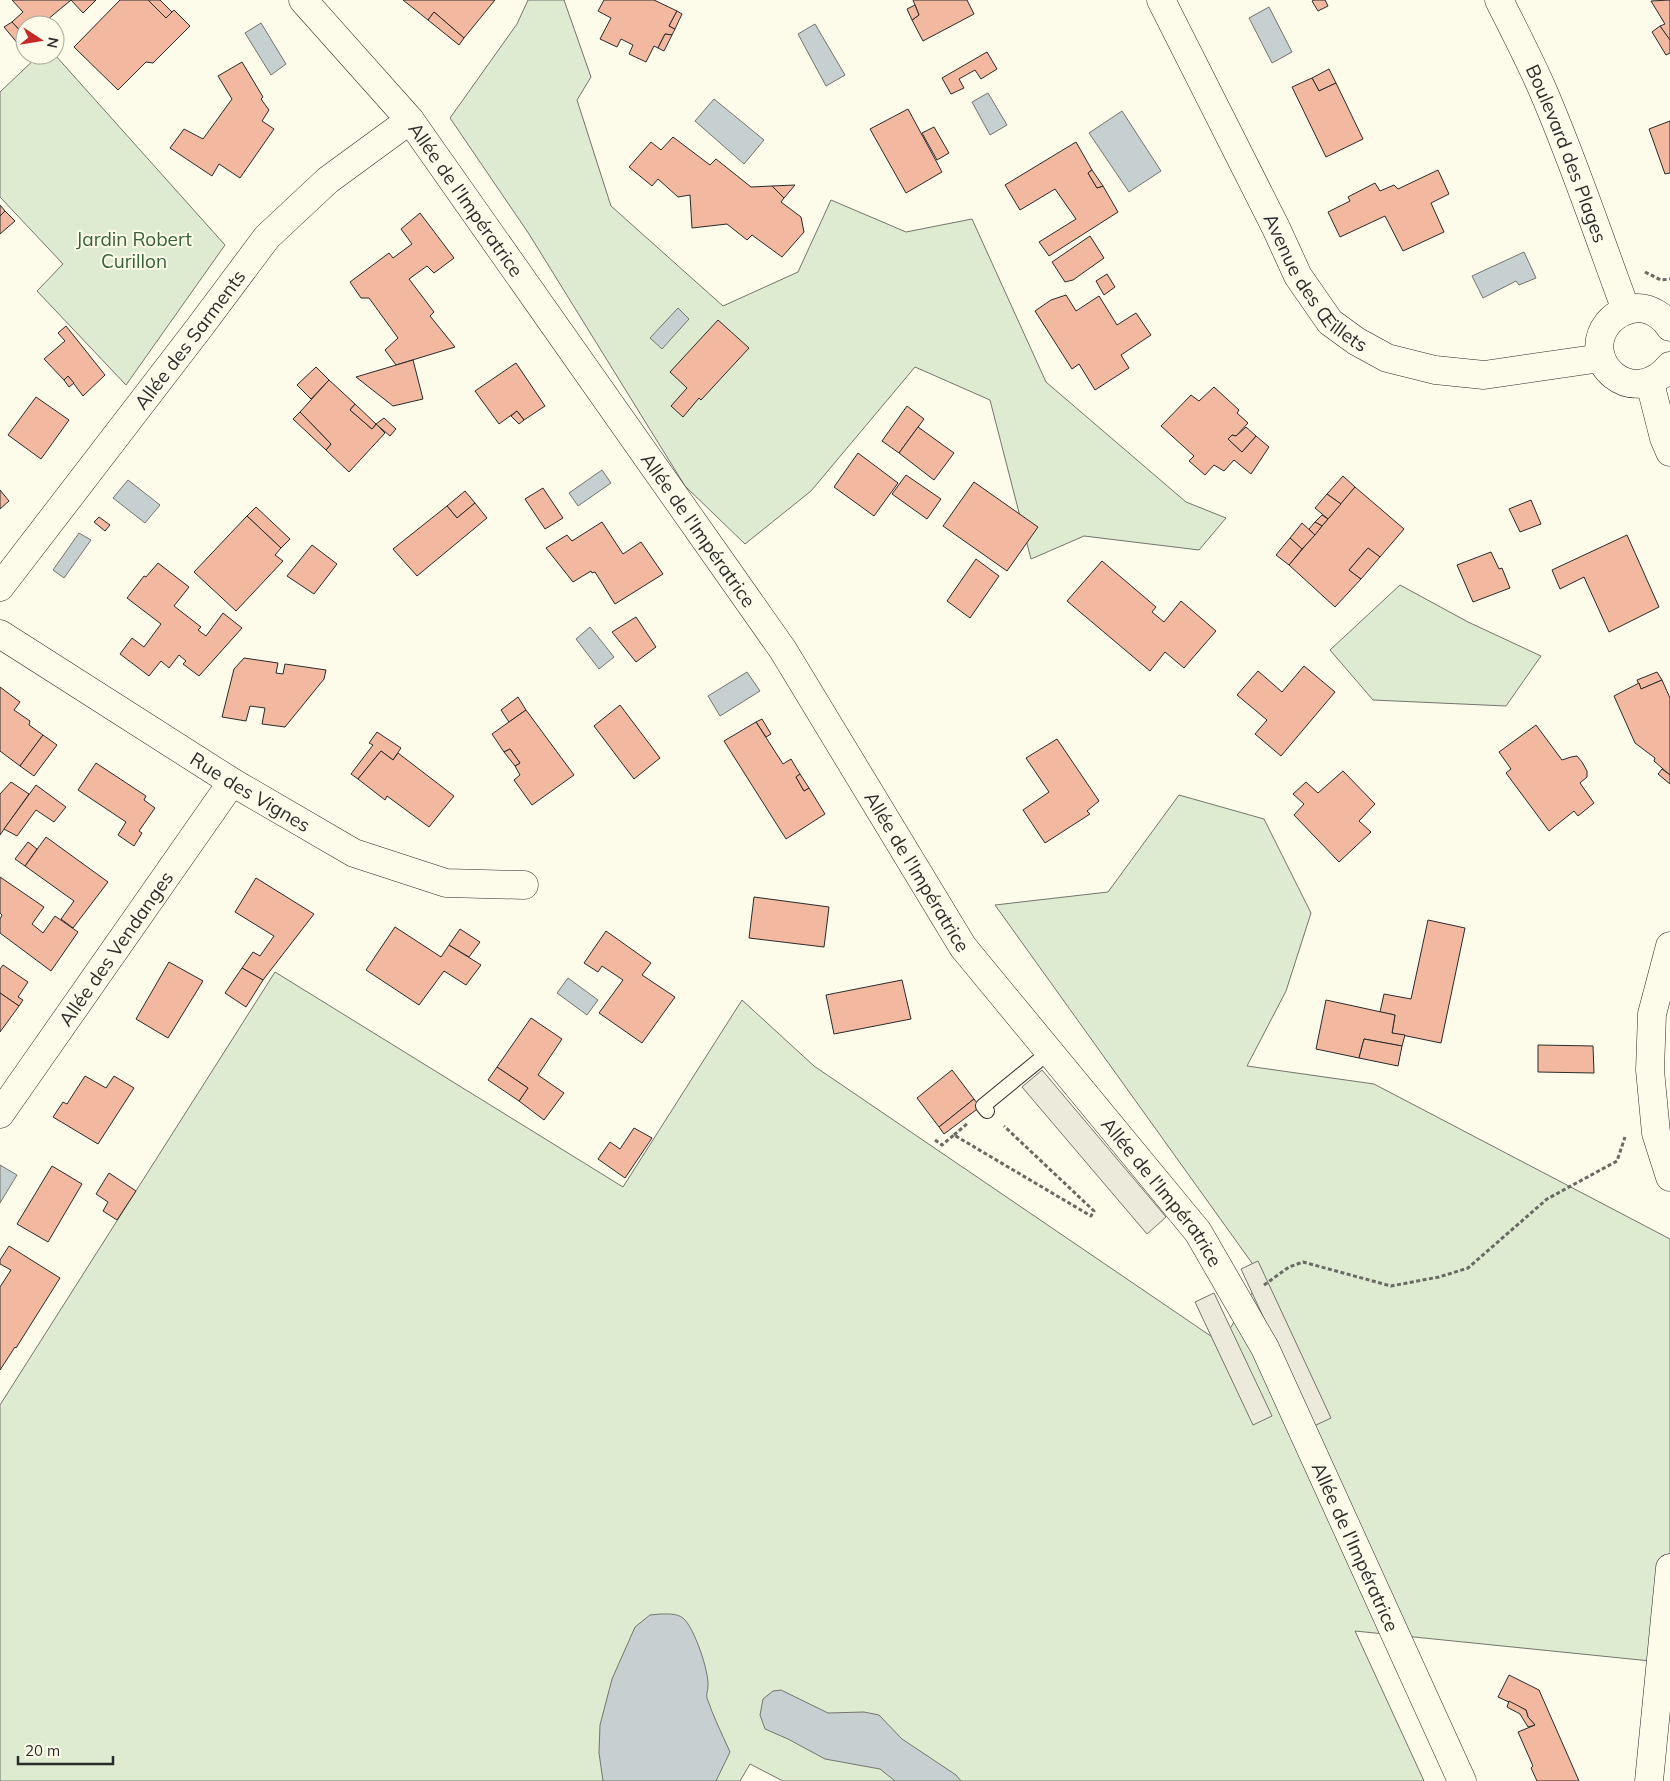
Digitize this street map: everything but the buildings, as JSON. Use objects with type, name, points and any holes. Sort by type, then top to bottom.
[{"type":"street","name":"Allée de l'Impératrice","points":[[303,0],[410,120],[783,650],[962,947],[1198,1232],[1265,1348],[1462,1781]]},
{"type":"street","name":"Avenue des Œillets","points":[[1161,0],[1276,228],[1298,276],[1330,322],[1356,341],[1387,358],[1435,370],[1484,375],[1601,358]]},
{"type":"street","name":"Boulevard des Plages","points":[[1499,0],[1541,85],[1594,220],[1608,264],[1626,310]]},
{"type":"street","name":"Allée des Sarments","points":[[0,587],[267,237],[328,180],[410,120]]},
{"type":"street","points":[[1669,322],[1655,312],[1641,308],[1626,310],[1613,317],[1604,329],[1599,344],[1601,358],[1609,371],[1621,380],[1635,385],[1660,375],[1664,438],[1670,452]]},
{"type":"street","name":"Rue des Vignes","points":[[0,634],[232,782],[354,852],[446,883],[524,885]]},
{"type":"street","name":"Allée des Vendanges","points":[[0,1114],[232,782]]},
{"type":"street","points":[[1670,946],[1652,1014],[1650,1070],[1656,1133],[1670,1177]]},
{"type":"street","points":[[1649,1781],[1670,1568]]},
{"type":"lane","points":[[987,1111],[983,1106],[1049,1052]]},
{"type":"path","points":[[1238,1302],[1289,1267],[1303,1262],[1390,1286],[1439,1278],[1468,1268],[1547,1199],[1617,1161],[1630,1119],[1653,1108]]},
{"type":"path","points":[[954,1135],[1091,1216],[1094,1211],[987,1111]]},
{"type":"path","points":[[935,1140],[942,1145],[960,1130]]},
{"type":"green space","points":[[528,0],[564,0],[591,77],[577,100],[611,206],[723,306],[798,272],[831,200],[906,232],[972,219],[1046,382],[1186,502],[1226,518],[1199,550],[1084,536],[1031,559],[990,400],[915,367],[811,491],[745,544],[685,486],[529,234],[450,118],[517,24]]},
{"type":"green space","name":"Jardin Robert Curillon","points":[[28,65],[64,65],[225,245],[126,385],[37,291],[63,264],[0,197],[0,92]]},
{"type":"green space","points":[[1400,585],[1468,622],[1541,656],[1506,706],[1373,700],[1330,650]]},
{"type":"green space","points":[[1179,795],[1264,819],[1311,913],[1286,991],[1247,1066],[1374,1084],[1670,1239],[1670,1663],[1355,1631],[1424,1781],[783,1781],[750,1764],[740,1781],[0,1781],[0,1405],[275,972],[623,1187],[742,1000],[814,1066],[1221,1343],[1262,1277],[995,905],[1108,892]]},
{"type":"shaded area","points":[[1269,7],[1292,52],[1272,63],[1249,18]]},
{"type":"shaded area","points":[[261,23],[286,64],[271,75],[245,33]]},
{"type":"shaded area","points":[[815,24],[845,75],[826,86],[798,34]]},
{"type":"shaded area","points":[[988,93],[1007,125],[990,135],[972,102]]},
{"type":"shaded area","points":[[714,99],[764,140],[744,164],[695,121]]},
{"type":"shaded area","points":[[1122,111],[1161,171],[1129,192],[1089,133]]},
{"type":"shaded area","points":[[1524,252],[1536,278],[1519,285],[1516,281],[1483,298],[1472,276]]},
{"type":"shaded area","points":[[678,308],[689,319],[662,349],[650,338]]},
{"type":"shaded area","points":[[602,470],[611,483],[578,506],[569,493]]},
{"type":"shaded area","points":[[128,480],[160,505],[145,523],[113,498]]},
{"type":"shaded area","points":[[79,533],[91,540],[64,578],[53,570]]},
{"type":"shaded area","points":[[590,627],[614,657],[599,669],[576,639]]},
{"type":"shaded area","points":[[747,672],[760,691],[720,716],[708,696]]},
{"type":"shaded area","points":[[568,978],[598,1000],[587,1015],[557,993]]},
{"type":"shaded area","points":[[1042,1070],[1166,1217],[1147,1234],[1022,1087]]},
{"type":"shaded area","points":[[0,1165],[17,1175],[0,1203]]},
{"type":"shaded area","points":[[1258,1261],[1331,1418],[1314,1426],[1241,1269]]},
{"type":"shaded area","points":[[1214,1293],[1272,1416],[1253,1425],[1195,1302]]},
{"type":"shaded area","points":[[650,1615],[680,1616],[692,1630],[708,1679],[707,1698],[730,1752],[716,1781],[603,1781],[599,1753],[600,1725],[612,1679],[635,1627]]},
{"type":"shaded area","points":[[781,1690],[828,1713],[864,1712],[879,1715],[902,1739],[956,1775],[961,1781],[895,1781],[880,1769],[825,1759],[765,1729],[760,1715],[763,1699],[773,1691]]}]
